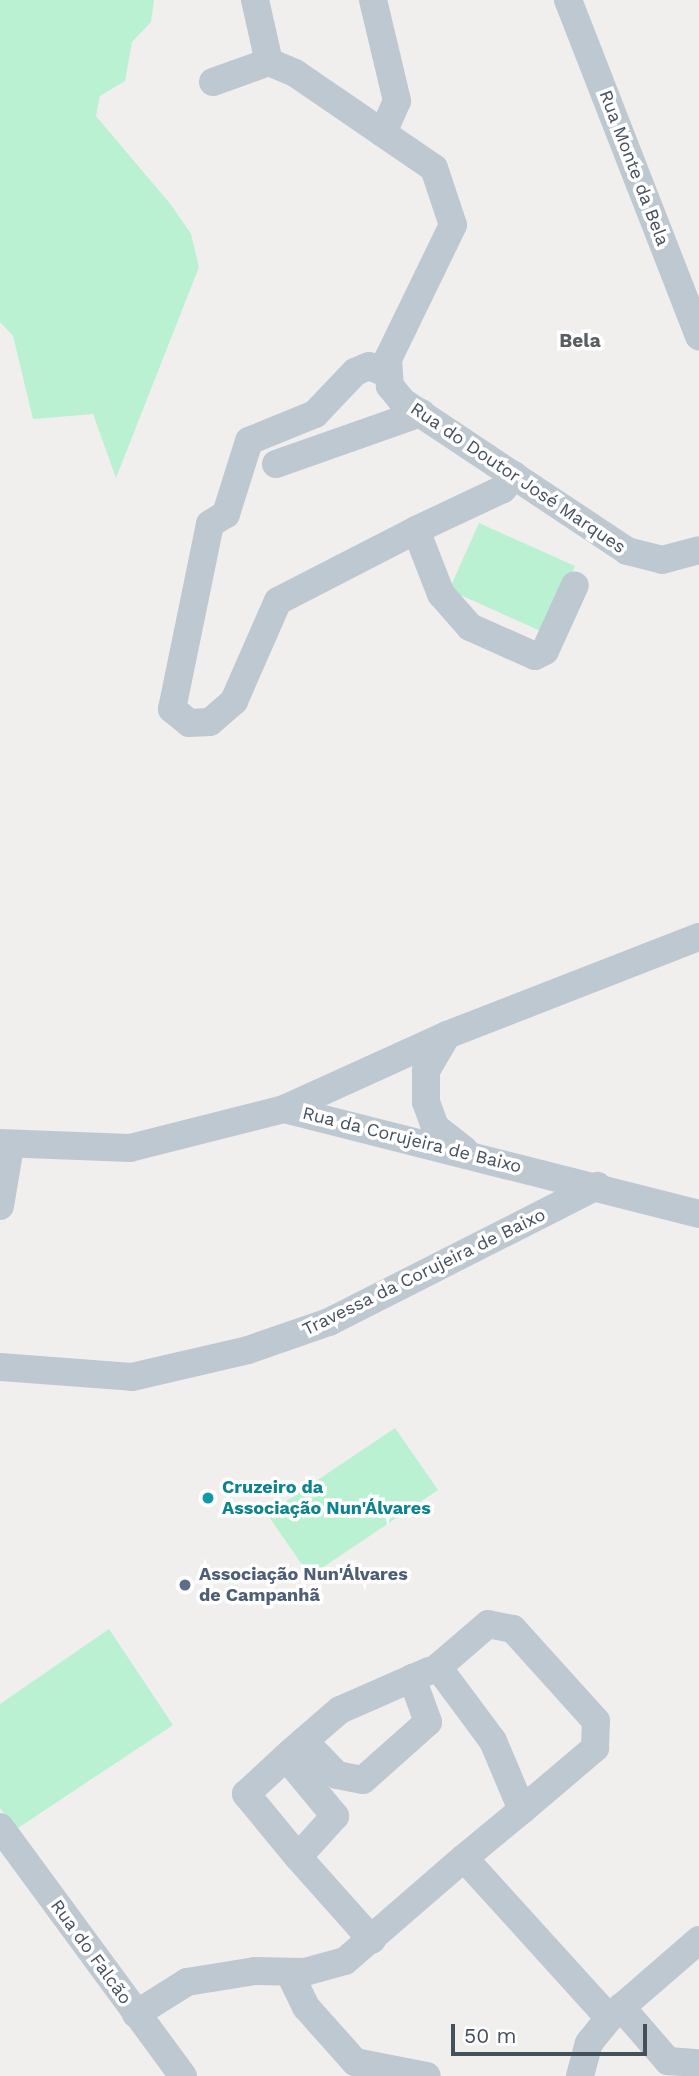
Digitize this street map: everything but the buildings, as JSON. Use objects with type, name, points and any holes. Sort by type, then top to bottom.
[{"type":"street","points":[[255,0],[269,62],[434,168],[453,225],[395,341],[386,373],[369,366],[355,372],[315,414],[249,441],[226,514],[210,524],[172,709],[188,723],[210,722],[234,701],[278,601],[502,489],[514,475]]},
{"type":"street","points":[[373,0],[397,101],[383,133]]},
{"type":"street","name":"Rua Monte da Bela","points":[[568,0],[699,337]]},
{"type":"street","points":[[213,82],[269,62]]},
{"type":"street","name":"Rua do Doutor José Marques","points":[[386,373],[403,402],[644,558],[699,550]]},
{"type":"street","points":[[276,464],[421,413]]},
{"type":"street","points":[[416,530],[441,594],[470,627],[535,656],[545,651],[575,585]]},
{"type":"street","points":[[284,1108],[447,1035],[699,937]]},
{"type":"street","points":[[447,1035],[426,1071],[426,1102],[435,1127],[472,1156]]},
{"type":"street","name":"Rua da Corujeira de Baixo","points":[[5,1144],[131,1149],[284,1108],[699,1214]]},
{"type":"street","points":[[0,1206],[5,1144]]},
{"type":"street","name":"Travessa da Corujeira de Baixo","points":[[0,1367],[132,1377],[248,1350],[329,1322],[597,1186]]},
{"type":"street","points":[[136,2014],[187,1982],[289,1972],[345,1961],[372,1940],[464,1858],[595,1748],[596,1721],[502,1623],[488,1624],[425,1673],[340,1710],[246,1794],[372,1940]]},
{"type":"street","points":[[295,1749],[337,1774],[363,1780],[428,1723],[425,1673]]},
{"type":"street","points":[[425,1673],[493,1741],[523,1810]]},
{"type":"street","points":[[295,1749],[335,1816],[298,1857]]},
{"type":"street","name":"Rua do Falcão","points":[[0,1827],[183,2076]]},
{"type":"street","points":[[464,1858],[615,2013],[668,2061],[699,2063]]},
{"type":"street","points":[[580,2076],[589,2043],[615,2013],[699,1940]]},
{"type":"street","points":[[289,1972],[306,2007],[355,2062],[427,2076]]},
{"type":"green space","points":[[0,0],[154,0],[151,22],[132,42],[125,81],[100,96],[96,116],[172,206],[191,234],[199,267],[116,478],[93,414],[33,419],[13,336],[0,322]]},
{"type":"green space","points":[[479,523],[575,566],[545,633],[449,590]]},
{"type":"green space","points":[[395,1428],[438,1490],[310,1576],[267,1514]]},
{"type":"green space","points":[[109,1629],[173,1725],[15,1830],[0,1808],[0,1704]]},
{"type":"place","name":"Cruzeiro da Associação Nun'Álvares","points":[[208,1498]]},
{"type":"place","name":"Associação Nun'Álvares de Campanhã","points":[[185,1585]]},
{"type":"district","name":"Bela","points":[[580,341]]}]
